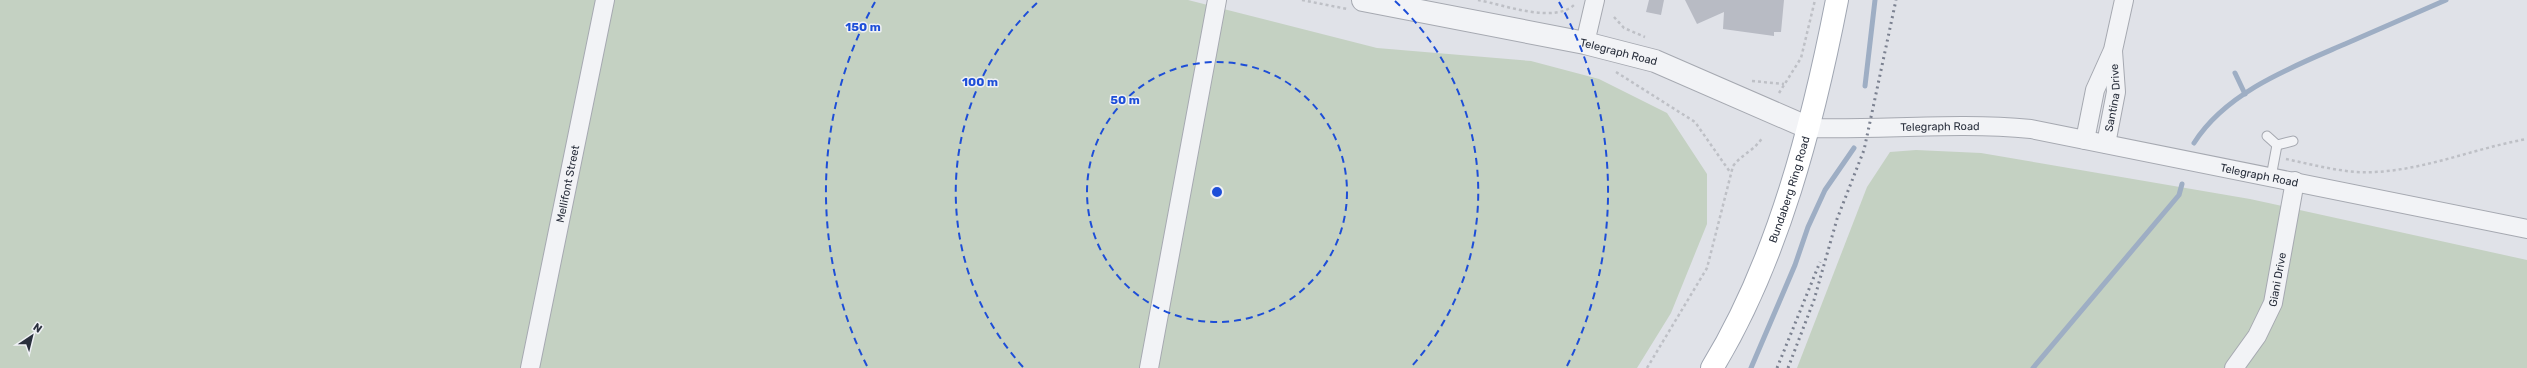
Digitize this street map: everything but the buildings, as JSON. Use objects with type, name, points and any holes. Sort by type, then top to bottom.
[{"type":"main road","name":"Bundaberg Ring Road","points":[[1712,368],[1730,340],[1758,276],[1794,179],[1809,128],[1837,0]]},
{"type":"street","name":"Mellifont Street","points":[[530,368],[605,0]]},
{"type":"street","points":[[1149,368],[1217,0]]},
{"type":"street","name":"Telegraph Road","points":[[1363,0],[1585,43],[1655,61],[1809,128],[1869,129],[1988,125],[2031,129],[2271,176],[2527,229]]},
{"type":"street","name":"Santina Drive","points":[[2085,140],[2095,90],[2113,50],[2122,1]]},
{"type":"street","points":[[1585,43],[1587,3]]},
{"type":"street","name":"Santina Drive","points":[[2106,144],[2116,92],[2113,50]]},
{"type":"street","name":"Giani Drive","points":[[2234,368],[2256,336],[2273,303],[2295,181]]},
{"type":"lane","points":[[2267,136],[2277,145]]},
{"type":"lane","points":[[2277,145],[2293,141]]},
{"type":"lane","points":[[2271,176],[2277,145]]},
{"type":"path","points":[[1478,0],[1551,14],[1565,12],[1576,3],[1587,3]]},
{"type":"path","points":[[1779,93],[1801,58],[1815,0]]},
{"type":"path","points":[[1613,70],[1695,122],[1730,173]]},
{"type":"path","points":[[1646,368],[1707,268],[1730,173],[1738,158],[1757,147],[1762,138]]},
{"type":"path","points":[[2274,157],[2339,170],[2371,172],[2432,163],[2495,145],[2527,139]]},
{"type":"green space","points":[[0,0],[1188,0],[1377,48],[1531,61],[1599,79],[1667,113],[1707,174],[1707,224],[1671,313],[1637,368],[0,368]]},
{"type":"green space","points":[[1916,150],[1981,153],[2250,199],[2527,260],[2527,368],[1797,368],[1867,187],[1890,152]]},
{"type":"waterway","points":[[1865,86],[1875,0]]},
{"type":"waterway","points":[[2194,143],[2208,125],[2224,109],[2242,95],[2262,83],[2304,62],[2446,0]]},
{"type":"waterway","points":[[2235,73],[2245,94]]},
{"type":"waterway","points":[[1751,368],[1795,265],[1808,227],[1825,190],[1854,148]]},
{"type":"waterway","points":[[2033,368],[2179,195],[2182,184]]},
{"type":"railway","points":[[1788,368],[1814,300],[1837,219],[1864,150],[1896,0]]},
{"type":"railway","points":[[1777,368],[1820,262]]}]
